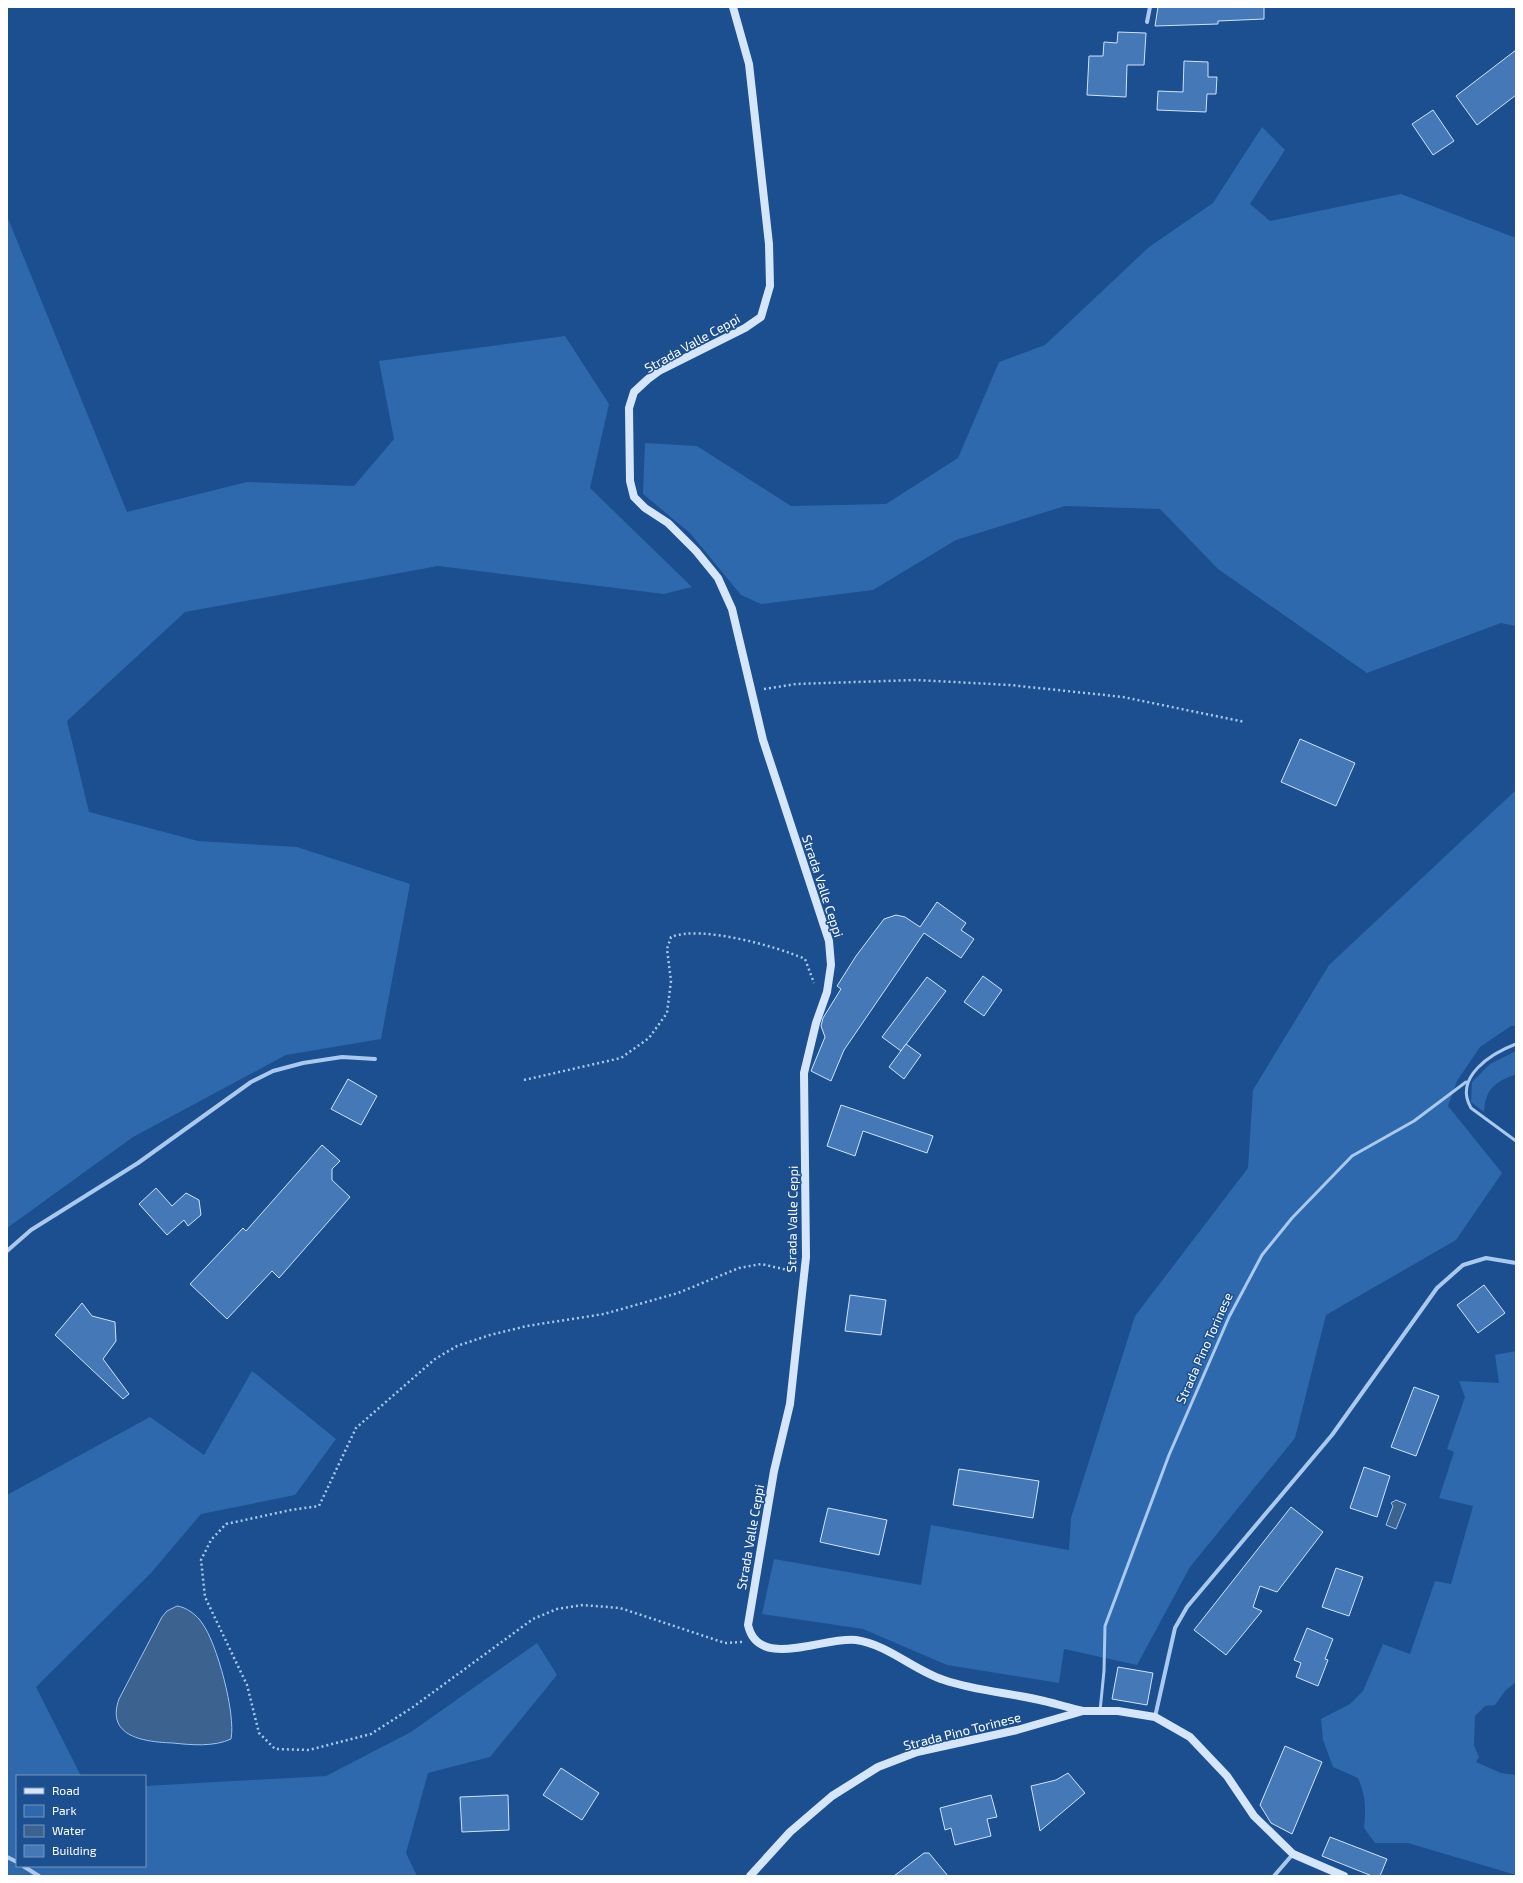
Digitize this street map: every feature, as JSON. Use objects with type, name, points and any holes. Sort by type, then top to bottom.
[{"type":"street","name":"Strada Valle Ceppi","points":[[733,7],[749,64],[769,244],[770,286],[761,317],[745,328],[659,371],[634,392],[629,408],[630,481],[634,496],[645,508],[668,523],[696,551],[718,578],[732,609],[763,740],[829,941],[831,965],[827,992],[816,1024],[804,1073],[806,1257],[790,1404],[774,1471],[748,1615],[750,1635],[757,1641]]},
{"type":"street","points":[[1147,22],[1150,7]]},
{"type":"street","points":[[7,1251],[31,1230],[138,1163],[252,1082],[273,1071],[303,1063],[342,1057],[375,1059]]},
{"type":"street","points":[[1155,1717],[1175,1628],[1187,1607],[1332,1435],[1437,1288],[1463,1265],[1486,1258],[1516,1263]]},
{"type":"street","points":[[757,1641],[763,1647],[774,1650],[835,1641],[856,1640],[880,1647],[941,1680],[1044,1701],[1082,1711]]},
{"type":"street","name":"Strada Pino Torinese","points":[[750,1876],[790,1832],[826,1801],[878,1767],[917,1752],[1017,1730],[1082,1711],[1118,1711],[1155,1717],[1190,1737],[1227,1776],[1254,1816],[1293,1854],[1344,1876]]},
{"type":"street","points":[[1274,1876],[1293,1854]]},
{"type":"street","points":[[7,1857],[16,1862]]},
{"type":"street","points":[[25,1867],[39,1876]]},
{"type":"lane","name":"Strada Pino Torinese","points":[[1100,1711],[1104,1671],[1105,1626],[1169,1455],[1229,1317],[1262,1255],[1292,1218],[1352,1156],[1414,1121],[1466,1082],[1477,1067],[1502,1049],[1516,1044]]},
{"type":"lane","points":[[1466,1082],[1466,1100],[1470,1108],[1516,1141]]},
{"type":"path","points":[[751,692],[796,684],[916,680],[1002,685],[1123,698],[1245,722]]},
{"type":"path","points":[[524,1080],[621,1058],[649,1038],[667,1013],[671,980],[667,949],[671,937],[680,933],[698,933],[727,937],[784,950],[805,959],[814,984]]},
{"type":"path","points":[[757,1641],[725,1644],[620,1608],[583,1605],[557,1610],[533,1619],[413,1707],[371,1734],[309,1750],[274,1749],[259,1733],[247,1685],[205,1597],[200,1560],[211,1540],[226,1524],[291,1510],[319,1506],[356,1428],[434,1359],[457,1346],[490,1335],[527,1326],[604,1314],[678,1293],[739,1268],[760,1264],[804,1273]]},
{"type":"green space","points":[[1262,127],[1285,150],[1250,204],[1270,221],[1401,194],[1516,238],[1516,626],[1501,623],[1367,673],[1218,569],[1160,509],[1065,506],[956,540],[873,590],[761,604],[741,595],[690,533],[643,494],[645,443],[697,446],[791,506],[886,504],[958,458],[999,362],[1045,345],[1149,247],[1213,203]]},
{"type":"green space","points":[[7,216],[127,512],[247,482],[354,486],[394,439],[379,361],[565,336],[609,404],[590,488],[692,587],[664,594],[438,566],[185,612],[67,721],[89,812],[198,841],[297,847],[410,884],[381,1039],[286,1055],[133,1137],[7,1228]]},
{"type":"green space","points":[[1516,790],[1516,1026],[1511,1026],[1480,1047],[1457,1081],[1448,1106],[1502,1173],[1456,1240],[1326,1315],[1295,1438],[1190,1567],[1137,1665],[1064,1649],[1059,1683],[947,1665],[863,1629],[762,1614],[774,1559],[921,1585],[931,1525],[1069,1550],[1071,1518],[1135,1316],[1248,1168],[1253,1090],[1329,965]]},
{"type":"green space","points":[[1516,1051],[1516,1074],[1502,1080],[1492,1087],[1487,1097],[1484,1112],[1471,1102],[1472,1082],[1490,1064]]},
{"type":"green space","points":[[1516,1351],[1516,1682],[1505,1691],[1495,1705],[1485,1706],[1475,1716],[1474,1745],[1479,1757],[1476,1762],[1501,1773],[1516,1775],[1516,1875],[1408,1843],[1375,1843],[1364,1828],[1365,1802],[1358,1778],[1333,1767],[1323,1740],[1321,1719],[1350,1704],[1363,1691],[1383,1644],[1410,1654],[1435,1581],[1451,1584],[1473,1506],[1439,1498],[1454,1452],[1447,1449],[1465,1397],[1459,1381],[1499,1383],[1495,1355]]},
{"type":"green space","points":[[252,1371],[336,1439],[295,1495],[201,1514],[151,1573],[36,1687],[80,1775],[16,1775],[16,1867],[146,1867],[146,1786],[326,1776],[411,1732],[537,1643],[557,1675],[490,1757],[428,1773],[406,1853],[417,1876],[7,1876],[7,1495],[150,1417],[204,1455]]},
{"type":"water","points":[[1396,1500],[1406,1504],[1396,1529],[1386,1525],[1393,1506],[1391,1503]]},
{"type":"water","points":[[177,1606],[188,1610],[197,1617],[208,1633],[214,1646],[224,1679],[231,1713],[231,1739],[224,1742],[195,1745],[141,1739],[123,1730],[118,1722],[116,1712],[119,1699],[162,1617],[167,1611]]},
{"type":"building","points":[[1158,7],[1264,7],[1264,19],[1218,21],[1218,24],[1155,26]]},
{"type":"building","points":[[1118,32],[1146,33],[1144,65],[1127,65],[1126,97],[1087,95],[1089,56],[1103,56],[1104,42],[1117,43]]},
{"type":"building","points":[[1516,50],[1516,95],[1477,125],[1456,96]]},
{"type":"building","points":[[1184,61],[1208,62],[1208,77],[1217,77],[1216,94],[1207,94],[1206,112],[1157,110],[1158,91],[1183,92]]},
{"type":"building","points":[[1433,110],[1454,141],[1433,155],[1412,124]]},
{"type":"building","points":[[1300,739],[1355,763],[1336,806],[1281,782]]},
{"type":"building","points":[[937,902],[966,923],[961,930],[974,939],[961,958],[924,933],[844,1050],[831,1081],[811,1071],[825,1037],[821,1026],[823,1018],[841,989],[837,986],[856,956],[884,919],[896,915],[905,917],[920,927]]},
{"type":"building","points":[[983,976],[1002,990],[984,1016],[964,1002]]},
{"type":"building","points":[[927,977],[946,991],[901,1051],[882,1037]]},
{"type":"building","points":[[906,1044],[921,1055],[904,1079],[889,1067]]},
{"type":"building","points":[[348,1079],[377,1096],[361,1125],[331,1109]]},
{"type":"building","points":[[841,1105],[933,1136],[927,1153],[863,1131],[855,1156],[827,1146]]},
{"type":"building","points":[[322,1145],[340,1161],[332,1169],[332,1180],[350,1197],[279,1278],[272,1271],[227,1319],[190,1284],[243,1228],[246,1231]]},
{"type":"building","points":[[156,1188],[172,1206],[186,1193],[199,1200],[201,1215],[188,1226],[184,1220],[167,1235],[139,1204]]},
{"type":"building","points":[[1484,1285],[1505,1313],[1478,1333],[1457,1305]]},
{"type":"building","points":[[850,1295],[886,1300],[881,1335],[845,1331]]},
{"type":"building","points":[[82,1303],[92,1316],[115,1322],[116,1341],[103,1359],[129,1394],[123,1399],[55,1335]]},
{"type":"building","points":[[1414,1387],[1439,1396],[1416,1456],[1391,1447]]},
{"type":"building","points":[[1364,1467],[1390,1476],[1377,1517],[1350,1508]]},
{"type":"building","points":[[959,1469],[1039,1481],[1033,1518],[953,1505]]},
{"type":"building","points":[[1291,1507],[1323,1532],[1277,1592],[1260,1586],[1253,1607],[1262,1611],[1226,1655],[1194,1630]]},
{"type":"building","points":[[828,1508],[887,1520],[879,1555],[820,1542]]},
{"type":"building","points":[[1336,1568],[1363,1577],[1349,1616],[1322,1607]]},
{"type":"building","points":[[1307,1628],[1333,1639],[1325,1659],[1328,1660],[1318,1686],[1296,1677],[1301,1663],[1294,1660]]},
{"type":"building","points":[[1118,1667],[1153,1673],[1147,1705],[1112,1699]]},
{"type":"building","points":[[1285,1746],[1322,1762],[1292,1834],[1271,1823],[1260,1805]]},
{"type":"building","points":[[561,1768],[599,1793],[582,1820],[543,1795]]},
{"type":"building","points":[[1068,1773],[1085,1793],[1040,1831],[1031,1786],[1056,1780]]},
{"type":"building","points":[[508,1795],[509,1830],[462,1832],[460,1797]]},
{"type":"building","points":[[991,1795],[997,1817],[987,1819],[991,1836],[955,1845],[951,1828],[945,1830],[940,1808]]},
{"type":"building","points":[[1330,1837],[1387,1859],[1380,1876],[1372,1876],[1322,1856]]},
{"type":"building","points":[[924,1853],[929,1853],[948,1876],[894,1876]]}]
